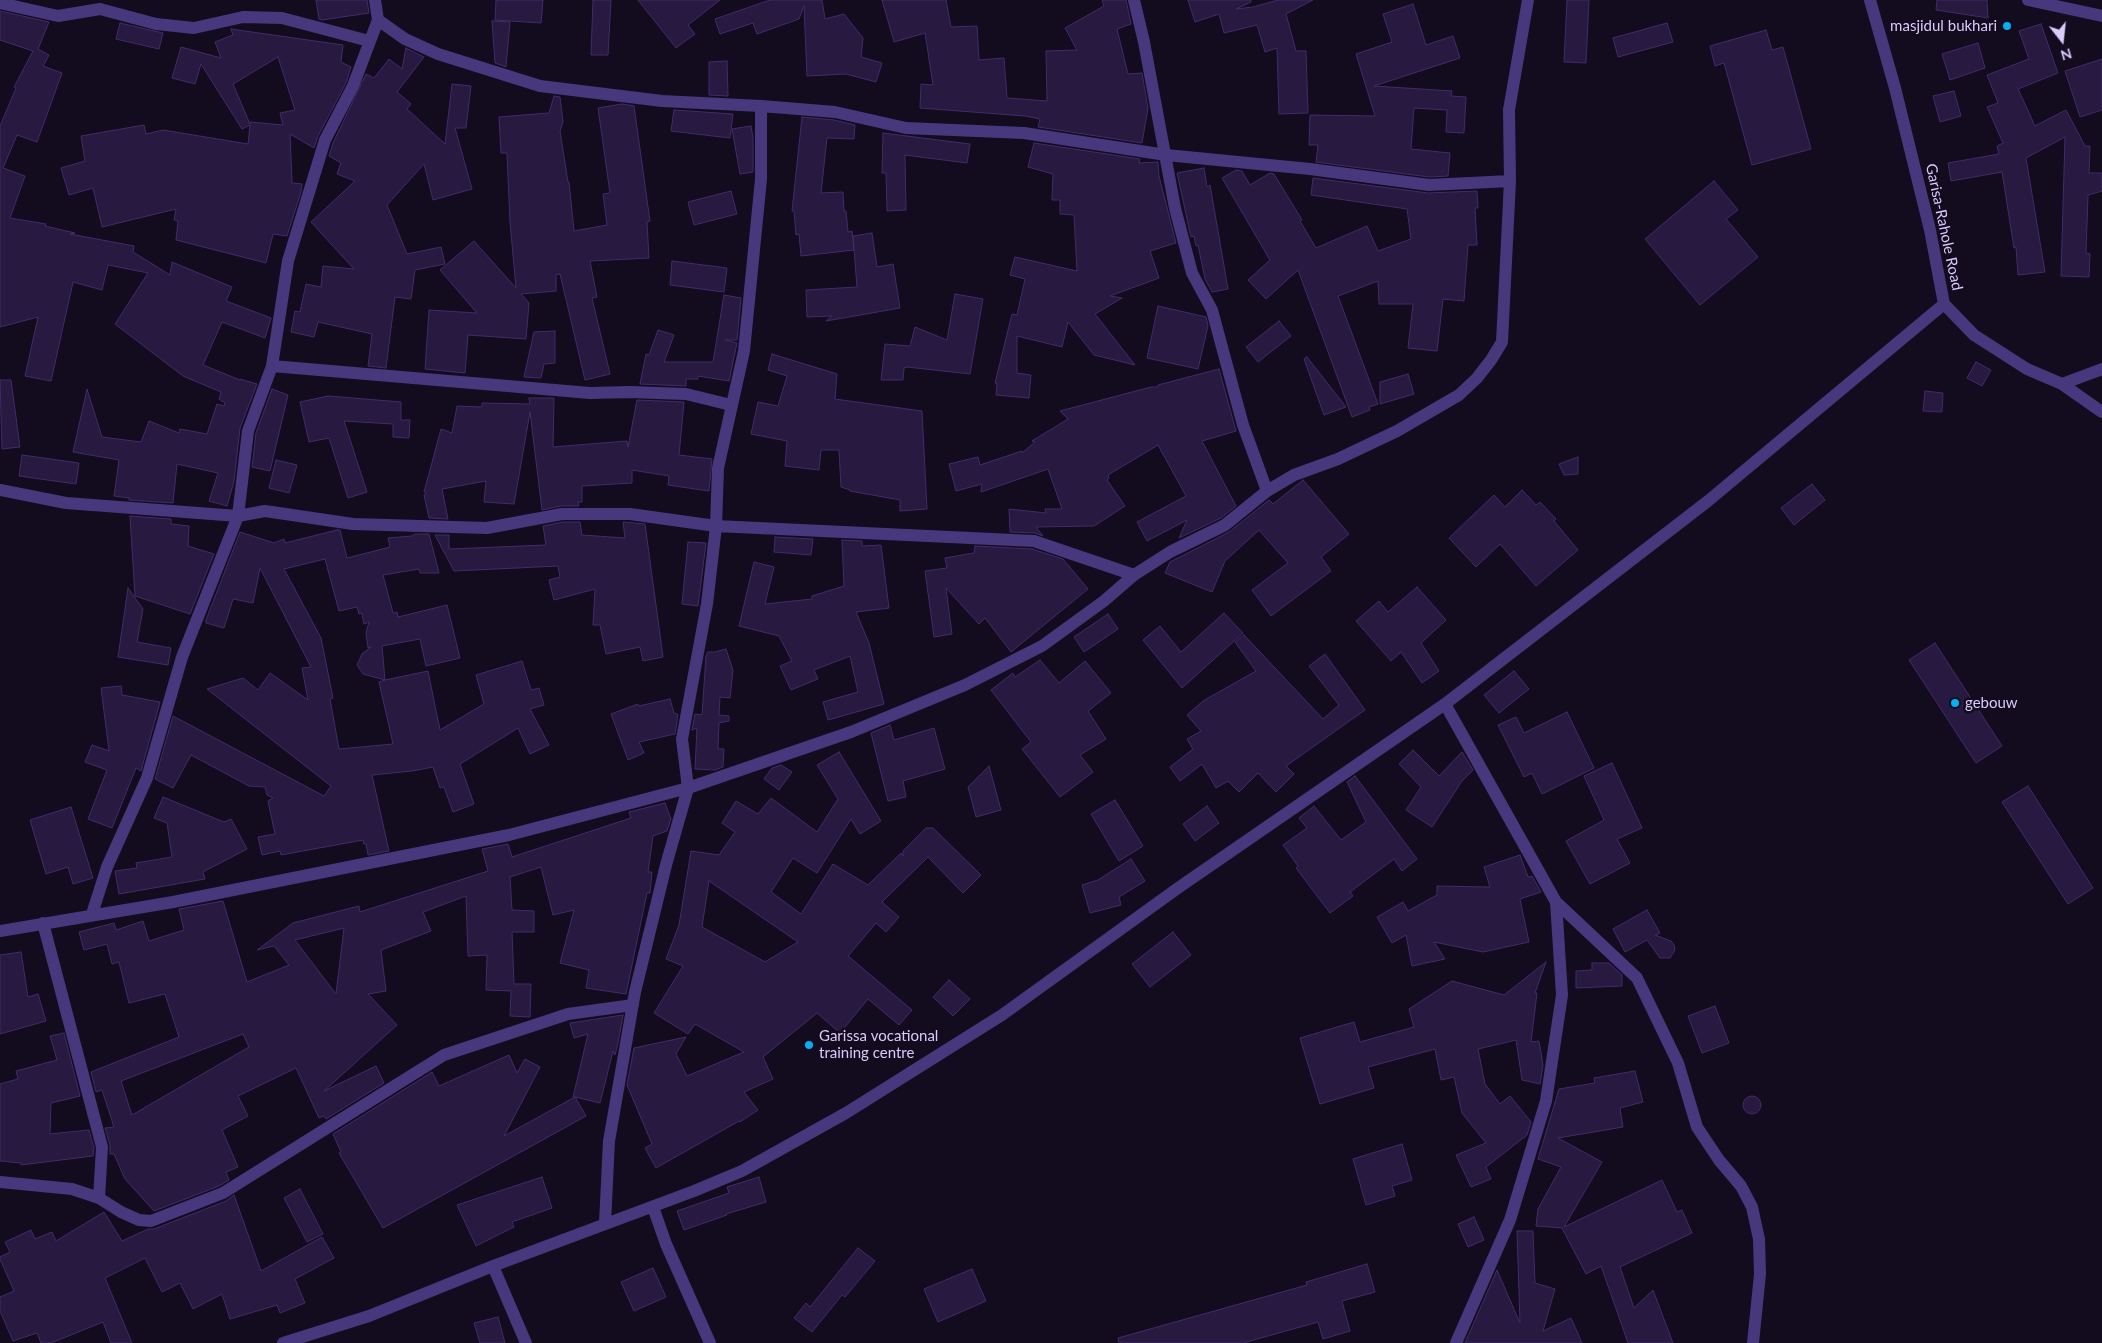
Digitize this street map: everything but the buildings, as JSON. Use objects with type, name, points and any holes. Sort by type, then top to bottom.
[{"type":"street","points":[[92,914],[107,867],[147,778],[182,656],[238,516],[248,432],[272,366],[288,261],[325,140],[352,86],[378,20],[374,0]]},
{"type":"street","points":[[1134,0],[1144,42],[1175,208],[1192,273],[1212,310],[1243,425],[1267,491]]},
{"type":"street","points":[[0,930],[173,902],[509,835],[688,788],[851,732],[965,685],[1042,646],[1104,601],[1134,575],[1170,552],[1225,525],[1267,491],[1294,476],[1338,459],[1398,431],[1459,394],[1477,378],[1502,342],[1510,181],[1509,110],[1528,0]]},
{"type":"street","name":"Garisa-Rahole Road","points":[[1870,0],[1895,88],[1930,230],[1944,304],[1974,335],[2028,369],[2062,384],[2102,412]]},
{"type":"street","points":[[2028,0],[2102,16]]},
{"type":"street","points":[[0,3],[58,16],[102,5],[156,24],[194,28],[243,17],[282,18],[369,41]]},
{"type":"street","points":[[378,20],[405,39],[438,54],[540,86],[662,101],[835,112],[906,128],[1024,133],[1166,155],[1310,169],[1429,185],[1510,181]]},
{"type":"street","points":[[605,1222],[609,1141],[633,1005],[666,865],[688,788],[682,738],[707,604],[716,526],[718,468],[744,351],[761,178],[761,106]]},
{"type":"street","points":[[283,1343],[369,1316],[605,1222],[653,1207],[742,1170],[846,1113],[1002,1015],[1178,888],[1445,704],[1708,501],[1944,304]]},
{"type":"street","points":[[272,366],[590,393],[686,394],[731,404]]},
{"type":"street","points":[[2062,384],[2102,369]]},
{"type":"street","points":[[0,490],[66,503],[238,516],[265,511],[353,524],[487,528],[562,514],[630,514],[716,526],[1034,541],[1134,575]]},
{"type":"street","points":[[1445,704],[1556,902],[1637,978],[1678,1063],[1698,1127],[1719,1160],[1741,1186],[1752,1208],[1759,1239],[1760,1274],[1754,1343]]},
{"type":"street","points":[[1456,1343],[1510,1220],[1546,1101],[1562,995],[1556,902]]},
{"type":"street","points":[[43,922],[102,1147],[99,1198]]},
{"type":"street","points":[[0,1182],[72,1189],[99,1198],[121,1212],[139,1220],[151,1220],[223,1193],[444,1055],[568,1014],[633,1005]]},
{"type":"street","points":[[653,1207],[666,1244],[710,1343]]},
{"type":"street","points":[[493,1266],[526,1343]]},
{"type":"place","name":"masjidul bukhari","points":[[2007,26]]},
{"type":"place","name":"gebouw","points":[[1955,703]]},
{"type":"place","name":"Garissa vocational training centre","points":[[809,1045]]}]
